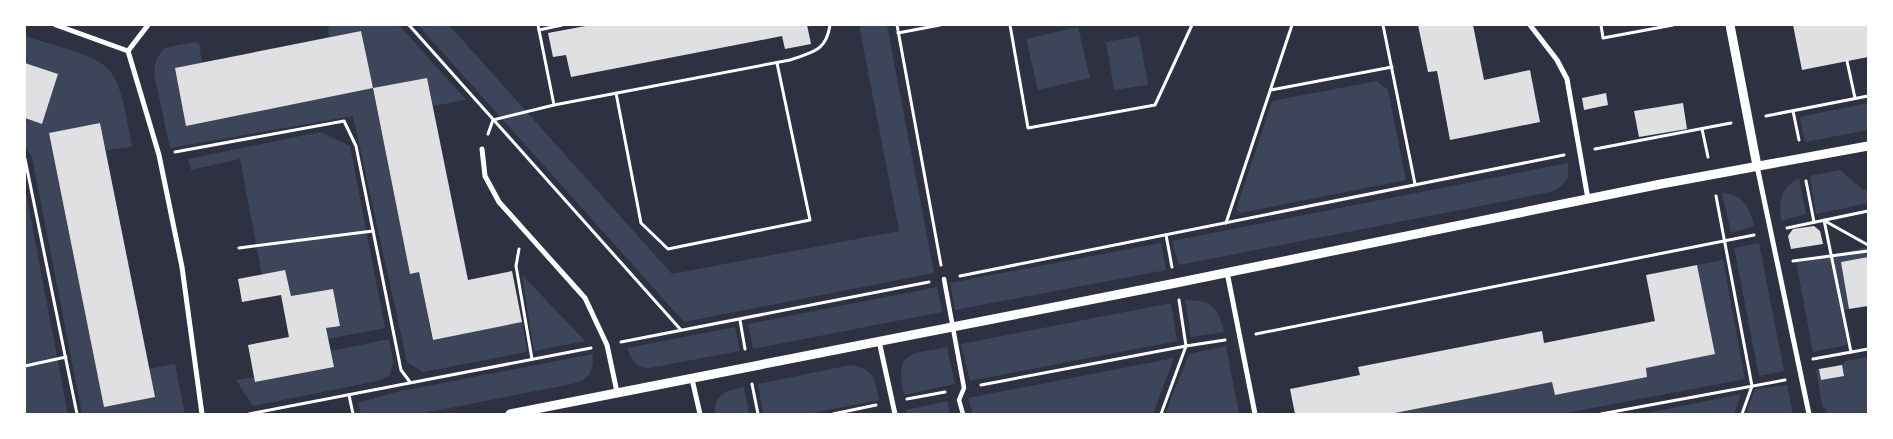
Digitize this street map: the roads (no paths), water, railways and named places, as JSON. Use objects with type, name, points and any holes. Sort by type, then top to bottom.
[{"type":"street","points":[[56,25],[128,50]]},
{"type":"street","points":[[128,50],[148,25]]},
{"type":"street","points":[[1530,25],[1557,60],[1567,79],[1588,199]]},
{"type":"street","points":[[1730,25],[1757,166],[1809,414]]},
{"type":"street","points":[[128,50],[159,155],[182,267],[202,414]]},
{"type":"street","points":[[510,414],[1176,283],[1588,199],[1868,146]]},
{"type":"street","points":[[482,149],[485,176],[499,202],[585,298],[607,345],[617,392]]},
{"type":"street","points":[[1227,272],[1255,414]]},
{"type":"street","points":[[944,279],[951,326],[964,388],[959,400],[963,414]]},
{"type":"street","points":[[879,341],[895,414]]},
{"type":"street","points":[[692,379],[700,414]]}]
